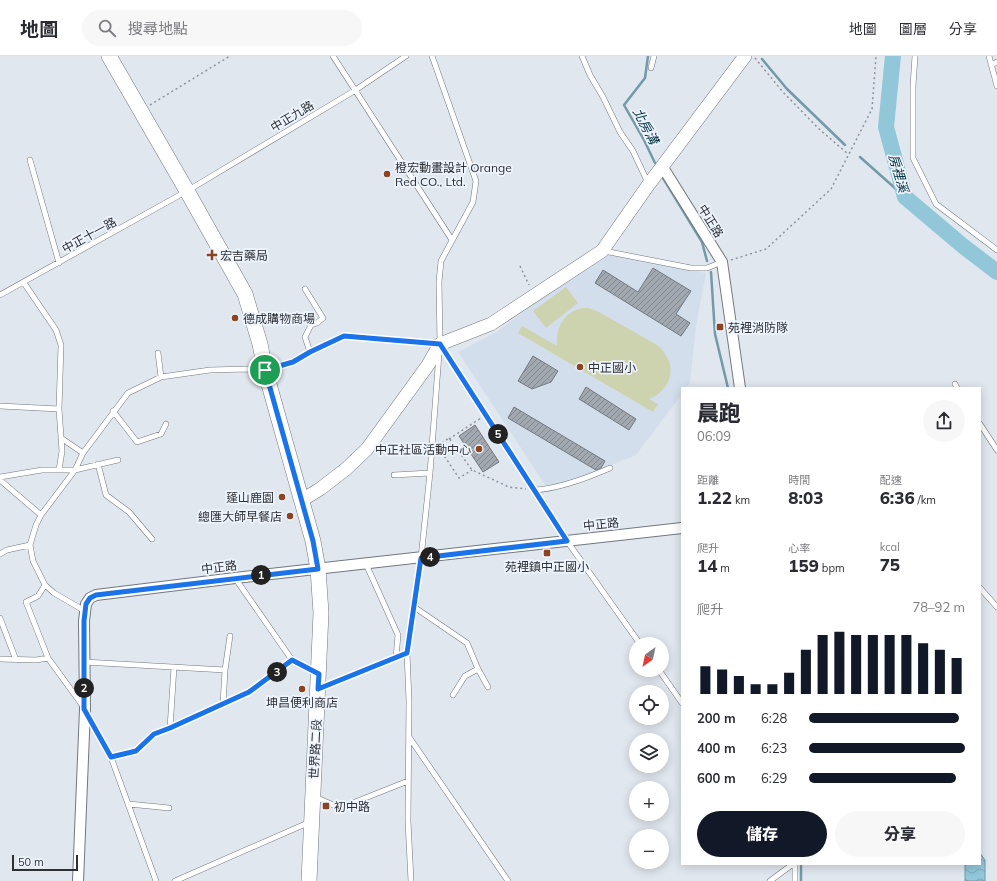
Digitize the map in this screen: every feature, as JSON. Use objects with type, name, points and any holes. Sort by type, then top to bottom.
[{"type":"main road","name":"世界路二段","points":[[108,56],[245,294],[313,541],[318,569],[322,613],[309,881]]},
{"type":"street","points":[[302,500],[320,489],[346,469],[367,449],[428,365],[440,344],[491,324],[602,251],[662,166],[745,56]]},
{"type":"street","name":"中正路","points":[[662,166],[722,262],[740,387]]},
{"type":"street","name":"中正路","points":[[85,611],[86,604],[90,598],[96,595],[681,528]]},
{"type":"street","points":[[78,881],[84,709],[85,611]]},
{"type":"lane","points":[[333,56],[354,91],[452,240]]},
{"type":"lane","name":"中正九路","points":[[187,191],[354,91],[406,56]]},
{"type":"lane","points":[[411,881],[408,821],[409,701],[407,653],[421,558],[430,472],[440,344],[439,282],[442,260],[472,202],[476,181],[432,56]]},
{"type":"lane","points":[[582,56],[590,75],[603,97],[620,132],[633,151],[649,184]]},
{"type":"lane","points":[[651,68],[654,56]]},
{"type":"lane","points":[[914,56],[913,158],[936,204],[997,250]]},
{"type":"lane","points":[[989,56],[997,86]]},
{"type":"lane","points":[[991,65],[997,62]]},
{"type":"lane","points":[[30,160],[59,263]]},
{"type":"lane","name":"中正十一路","points":[[0,295],[187,191]]},
{"type":"lane","points":[[602,251],[691,268],[707,268],[722,262]]},
{"type":"lane","points":[[24,283],[56,330],[61,345],[59,408],[62,451],[59,470]]},
{"type":"lane","points":[[305,289],[323,318],[317,323],[311,325],[305,337],[310,352]]},
{"type":"lane","points":[[85,611],[54,593],[45,585],[32,561],[30,545],[36,525],[42,515],[75,470],[83,453],[128,393],[161,376],[210,370],[265,370],[293,362],[344,336],[440,344]]},
{"type":"lane","points":[[440,344],[567,541],[635,637]]},
{"type":"lane","points":[[158,353],[161,376]]},
{"type":"lane","points":[[0,406],[59,408]]},
{"type":"lane","points":[[113,411],[137,442],[161,434],[166,424]]},
{"type":"lane","points":[[981,426],[997,450]]},
{"type":"lane","points":[[61,438],[83,453]]},
{"type":"lane","points":[[0,476],[42,470],[75,470],[118,460]]},
{"type":"lane","points":[[98,464],[106,495],[129,512],[152,539]]},
{"type":"lane","points":[[534,490],[544,490],[592,476],[610,468]]},
{"type":"lane","points":[[394,474],[430,472]]},
{"type":"lane","points":[[0,480],[42,515]]},
{"type":"lane","points":[[0,554],[8,550],[30,545]]},
{"type":"lane","points":[[366,564],[398,635],[396,657]]},
{"type":"lane","points":[[235,578],[292,660],[319,681],[407,653]]},
{"type":"lane","points":[[45,585],[38,596],[26,602],[48,658],[84,709],[111,757],[156,881]]},
{"type":"lane","points":[[981,589],[997,607]]},
{"type":"lane","points":[[414,607],[467,642],[478,669],[488,687]]},
{"type":"lane","points":[[0,618],[16,660]]},
{"type":"lane","points":[[223,704],[225,670],[230,636]]},
{"type":"lane","points":[[0,659],[36,660],[48,658]]},
{"type":"lane","points":[[111,757],[136,751],[154,734],[249,692],[292,660]]},
{"type":"lane","points":[[84,662],[225,670]]},
{"type":"lane","points":[[170,728],[174,667]]},
{"type":"lane","points":[[453,695],[465,676],[478,669]]},
{"type":"lane","points":[[664,677],[681,702]]},
{"type":"lane","points":[[409,737],[508,881]]},
{"type":"lane","points":[[313,796],[340,808],[408,782]]},
{"type":"lane","points":[[129,804],[169,808]]},
{"type":"lane","points":[[175,881],[312,821]]},
{"type":"lane","points":[[770,881],[793,865]]},
{"type":"lane","points":[[794,865],[795,881]]},
{"type":"path","points":[[140,111],[230,56]]},
{"type":"path","points":[[753,56],[787,96],[818,128],[848,154]]},
{"type":"path","points":[[722,262],[766,249],[831,189],[872,109],[876,56]]},
{"type":"path","points":[[520,266],[534,296]]},
{"type":"path","points":[[472,470],[459,478],[438,446],[485,415]]},
{"type":"path","points":[[449,438],[472,470],[509,487],[534,490]]},
{"type":"shaded area","name":"中正國小","points":[[601,253],[706,273],[696,326],[690,383],[687,387],[681,387],[681,395],[636,455],[549,491],[458,352],[498,331]]},
{"type":"green space","points":[[566,287],[578,303],[546,328],[533,311]]},
{"type":"green space","points":[[583,308],[589,308],[599,312],[657,345],[664,352],[668,359],[670,375],[664,389],[649,399],[658,404],[653,412],[518,333],[522,326],[557,346],[558,333],[562,321],[570,313]]},
{"type":"water","points":[[981,854],[985,860],[985,881],[965,881],[965,865],[981,865]]},
{"type":"building","points":[[653,268],[691,291],[676,314],[690,323],[681,336],[595,283],[603,270],[638,292]]},
{"type":"building","points":[[533,356],[558,371],[551,382],[532,389],[518,381]]},
{"type":"building","points":[[586,387],[636,419],[629,430],[579,399]]},
{"type":"building","points":[[514,407],[605,461],[601,468],[596,470],[508,418]]},
{"type":"building","name":"中正社區活動中心","points":[[475,425],[499,462],[483,472],[459,436]]},
{"type":"waterway","name":"北房溝","points":[[648,56],[645,78],[624,105],[655,163]]},
{"type":"waterway","name":"房裡溪","points":[[893,56],[886,127],[905,197],[963,246],[997,272]]},
{"type":"waterway","points":[[762,59],[787,89],[845,145]]},
{"type":"waterway","points":[[860,157],[905,197]]},
{"type":"waterway","name":"北房溝","points":[[663,178],[702,242],[707,261]]},
{"type":"waterway","name":"北房溝","points":[[711,272],[715,334],[728,387]]},
{"type":"waterway","name":"北房溝","points":[[801,866],[801,881]]},
{"type":"place","name":"橙宏動畫設計 Orange Red CO., Ltd.","points":[[387,174]]},
{"type":"place","name":"宏吉藥局","points":[[212,255]]},
{"type":"place","name":"德成購物商場","points":[[235,318]]},
{"type":"place","name":"苑裡消防隊","points":[[720,327]]},
{"type":"place","name":"中正國小","points":[[580,367]]},
{"type":"place","name":"中正社區活動中心","points":[[479,449]]},
{"type":"place","name":"蓬山鹿園","points":[[282,497]]},
{"type":"place","name":"總匯大師早餐店","points":[[290,516]]},
{"type":"place","name":"苑裡鎮中正國小","points":[[547,553]]},
{"type":"place","name":"坤昌便利商店","points":[[302,689]]},
{"type":"place","name":"初中路","points":[[326,806]]},
{"type":"route","points":[[344,336],[440,344],[567,541],[421,558],[407,653],[318,689],[319,674],[292,660],[249,692],[154,734],[136,751],[111,757],[84,709],[84,621],[86,604],[90,598],[96,595],[318,569],[313,541],[265,370],[293,362],[344,336]]}]
